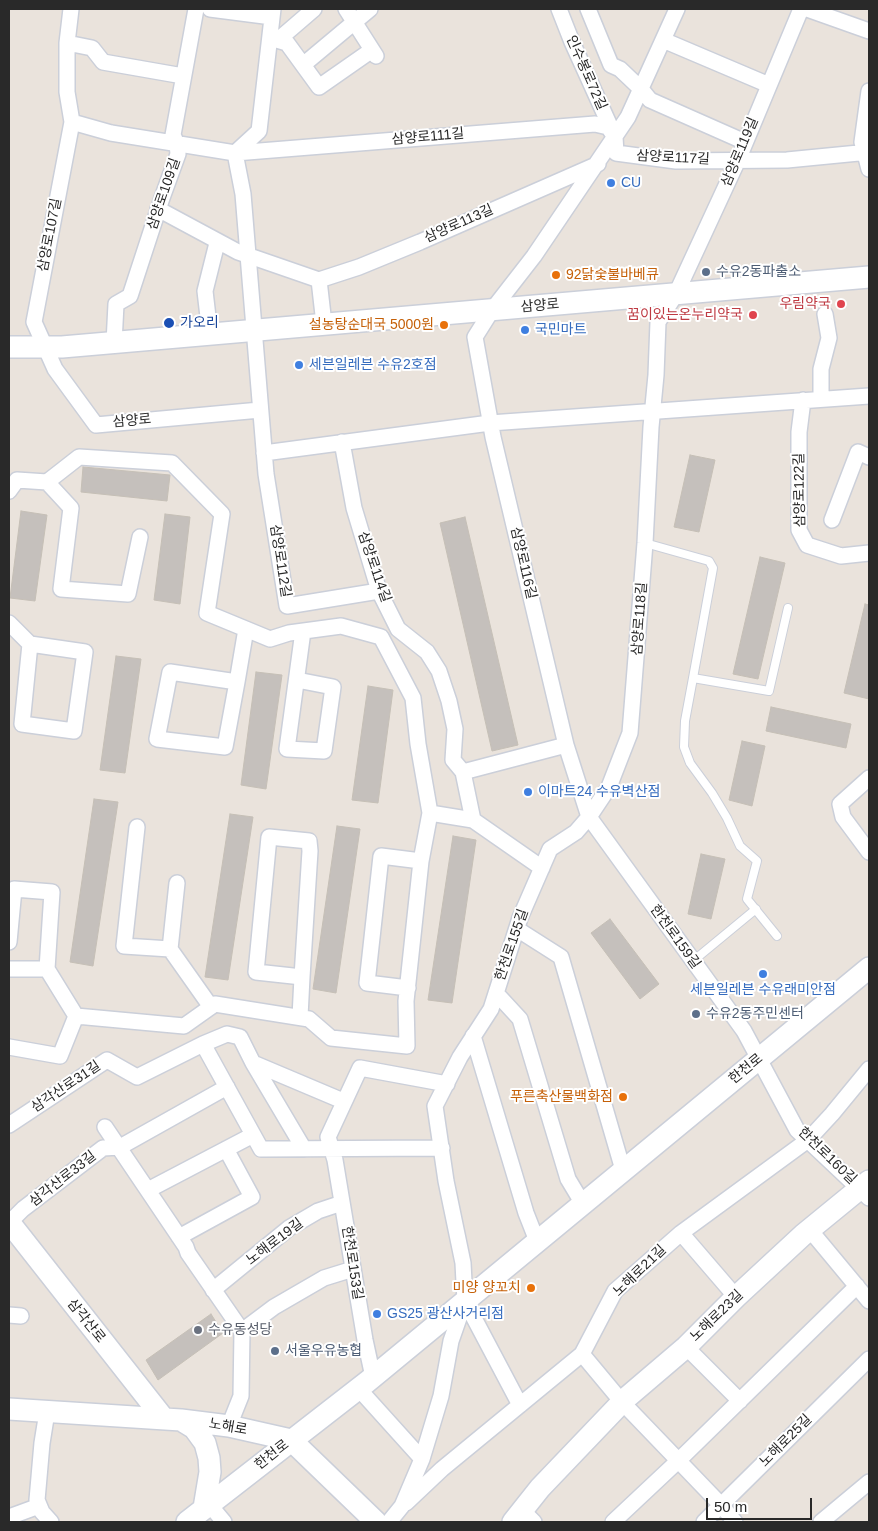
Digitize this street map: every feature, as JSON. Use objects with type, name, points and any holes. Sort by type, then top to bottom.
[{"type":"main road","name":"삼양로","points":[[9,347],[114,343],[869,277]]},
{"type":"main road","name":"한천로","points":[[187,1522],[465,1301],[869,968]]},
{"type":"main road","name":"노해로23길","points":[[523,1518],[540,1488],[622,1402],[686,1347],[736,1297],[810,1230],[866,1189]]},
{"type":"main road","name":"삼각산로","points":[[9,1223],[172,1420],[194,1428],[204,1443],[209,1458],[210,1472],[207,1506]]},
{"type":"main road","name":"노해로","points":[[9,1410],[172,1420],[229,1426],[290,1440]]},
{"type":"main road","points":[[290,1440],[376,1522]]},
{"type":"street","name":"삼양로107길","points":[[46,347],[34,322],[72,122],[67,92],[67,43],[71,9]]},
{"type":"street","name":"삼양로109길","points":[[114,343],[116,304],[130,296],[178,154],[177,144],[172,136],[196,9]]},
{"type":"street","points":[[210,9],[272,13],[274,39],[259,131],[235,153]]},
{"type":"street","points":[[274,39],[314,9]]},
{"type":"street","points":[[274,39],[287,43],[319,87],[374,53],[346,9]]},
{"type":"street","points":[[303,65],[370,9]]},
{"type":"street","name":"인수봉로72길","points":[[559,9],[615,138]]},
{"type":"street","name":"인수봉로72길","points":[[588,9],[611,65],[620,69],[641,89]]},
{"type":"street","points":[[492,310],[534,256],[615,138],[641,89],[677,9]]},
{"type":"street","name":"삼양로119길","points":[[676,294],[738,160],[801,9]]},
{"type":"street","points":[[807,9],[869,31]]},
{"type":"street","points":[[664,40],[769,85]]},
{"type":"street","points":[[67,43],[92,48],[103,62],[183,76]]},
{"type":"street","points":[[641,89],[650,100],[745,142]]},
{"type":"street","points":[[869,97],[862,142],[867,152],[869,169]]},
{"type":"street","points":[[72,122],[111,133],[235,153]]},
{"type":"street","name":"삼양로111길","points":[[235,153],[595,124],[608,127],[615,138]]},
{"type":"street","name":"삼양로117길","points":[[615,138],[616,153],[676,161],[787,160],[867,152]]},
{"type":"street","points":[[235,153],[243,194],[254,330]]},
{"type":"street","name":"삼양로113길","points":[[319,280],[359,267],[420,242],[598,164]]},
{"type":"street","points":[[158,209],[217,243],[319,280],[324,324]]},
{"type":"street","points":[[210,334],[205,291],[217,243]]},
{"type":"street","name":"삼양로118길","points":[[589,817],[609,787],[630,733],[645,543],[658,322],[676,294]]},
{"type":"street","name":"삼양로116길","points":[[492,310],[475,337],[490,423],[566,745],[589,817]]},
{"type":"street","points":[[821,399],[821,368],[829,338],[826,314]]},
{"type":"street","name":"삼양로112길","points":[[254,330],[264,454],[287,606],[379,591]]},
{"type":"street","name":"삼양로","points":[[46,347],[55,369],[96,425],[260,410]]},
{"type":"street","points":[[264,454],[490,423],[869,396]]},
{"type":"street","name":"삼양로122길","points":[[804,400],[799,432],[799,530],[807,545],[841,556],[869,553]]},
{"type":"street","name":"삼양로114길","points":[[342,442],[354,508],[379,591],[398,629],[427,652],[439,671],[455,730],[453,760],[463,772],[473,820]]},
{"type":"street","points":[[832,520],[858,452],[869,457]]},
{"type":"street","points":[[9,491],[17,480],[47,482],[79,457],[172,464],[222,514],[207,613],[270,638],[289,633],[341,626],[381,637],[413,698],[418,744],[430,813],[421,861],[408,988],[407,1046],[331,1038],[309,1019],[215,1004],[184,1026],[76,1016]]},
{"type":"street","points":[[47,482],[71,508],[61,589],[128,594],[140,536]]},
{"type":"street","points":[[9,623],[30,644],[85,652],[74,731],[22,724],[30,644]]},
{"type":"street","points":[[237,682],[170,672],[157,739],[225,747],[237,682],[246,629]]},
{"type":"street","points":[[297,680],[333,687],[324,751],[288,748],[297,680],[304,631]]},
{"type":"street","points":[[463,772],[566,745]]},
{"type":"street","points":[[869,778],[840,804],[843,817],[869,852]]},
{"type":"street","points":[[430,813],[473,820],[542,868]]},
{"type":"street","name":"한천로155길","points":[[465,1301],[463,1263],[446,1181],[436,1106],[460,1057],[491,1009],[517,928],[550,849],[576,832],[589,817]]},
{"type":"street","name":"한천로159길","points":[[589,817],[744,1031],[759,1059]]},
{"type":"street","points":[[138,827],[124,946],[170,949]]},
{"type":"street","points":[[300,1017],[302,978],[309,841],[269,837],[256,972],[302,978]]},
{"type":"street","points":[[408,988],[367,983],[381,856],[421,861]]},
{"type":"street","points":[[177,883],[170,949],[211,1007]]},
{"type":"street","points":[[9,942],[11,887],[52,892],[47,969],[76,1016]]},
{"type":"street","points":[[517,928],[561,956],[624,1170]]},
{"type":"street","points":[[9,969],[47,969]]},
{"type":"street","points":[[496,994],[520,1019],[568,1179],[583,1204]]},
{"type":"street","points":[[9,1047],[60,1056],[76,1016]]},
{"type":"street","name":"삼각산로31길","points":[[9,1125],[107,1060],[137,1077],[227,1034],[240,1038],[304,1149]]},
{"type":"street","points":[[473,1036],[526,1213],[537,1241]]},
{"type":"street","points":[[203,1044],[261,1149],[442,1148]]},
{"type":"street","name":"한천로160길","points":[[759,1059],[797,1130],[866,1189]]},
{"type":"street","points":[[254,1063],[343,1102]]},
{"type":"street","points":[[330,1149],[328,1137],[360,1068],[447,1084]]},
{"type":"street","name":"노해로21길","points":[[402,1506],[442,1469],[582,1354],[615,1291],[681,1233],[808,1140],[869,1069]]},
{"type":"street","name":"삼각산로33길","points":[[9,1223],[23,1209],[103,1148],[120,1147],[227,1087]]},
{"type":"street","points":[[105,1128],[120,1147],[188,1253],[242,1331],[241,1396],[229,1426]]},
{"type":"street","points":[[148,1190],[253,1135]]},
{"type":"street","points":[[179,1237],[252,1197],[226,1149]]},
{"type":"street","name":"한천로153길","points":[[330,1149],[335,1160],[353,1269],[365,1382]]},
{"type":"street","name":"노해로19길","points":[[213,1290],[290,1228],[318,1211],[342,1204]]},
{"type":"street","points":[[810,1230],[869,1301]]},
{"type":"street","points":[[681,1233],[736,1297]]},
{"type":"street","points":[[242,1331],[274,1307],[324,1278],[353,1269]]},
{"type":"street","points":[[613,1522],[857,1286]]},
{"type":"street","points":[[465,1301],[520,1404]]},
{"type":"street","points":[[389,1522],[402,1506],[422,1459],[441,1396],[451,1341],[465,1301]]},
{"type":"street","points":[[686,1347],[740,1401]]},
{"type":"street","points":[[582,1354],[622,1402],[735,1522]]},
{"type":"street","name":"노해로25길","points":[[704,1522],[869,1359]]},
{"type":"street","points":[[365,1382],[422,1459]]},
{"type":"street","points":[[47,1412],[37,1500],[38,1506],[50,1522]]},
{"type":"street","points":[[821,1522],[869,1482]]},
{"type":"street","points":[[9,1517],[38,1506]]},
{"type":"street","points":[[207,1506],[224,1522]]},
{"type":"lane","points":[[645,543],[708,561],[713,568],[685,721],[684,747],[690,763],[712,793],[727,818],[740,846],[758,862],[747,898],[777,936]]},
{"type":"lane","points":[[693,678],[769,691],[788,608]]},
{"type":"lane","points":[[693,961],[756,909]]},
{"type":"building","points":[[690,455],[715,460],[699,532],[674,527]]},
{"type":"building","points":[[83,467],[170,475],[167,501],[81,492]]},
{"type":"building","points":[[21,511],[47,515],[35,601],[10,598]]},
{"type":"building","points":[[165,514],[190,517],[180,604],[154,600]]},
{"type":"building","points":[[465,517],[518,745],[492,751],[440,523]]},
{"type":"building","points":[[760,557],[785,563],[758,679],[733,674]]},
{"type":"building","points":[[865,604],[869,605],[869,699],[844,693]]},
{"type":"building","points":[[116,656],[141,659],[125,773],[100,770]]},
{"type":"building","points":[[256,672],[282,675],[266,789],[241,785]]},
{"type":"building","points":[[368,686],[393,690],[378,803],[352,800]]},
{"type":"building","points":[[771,707],[851,724],[846,748],[766,731]]},
{"type":"building","points":[[742,741],[765,746],[752,806],[729,800]]},
{"type":"building","points":[[94,799],[118,802],[93,966],[70,962]]},
{"type":"building","points":[[230,814],[253,817],[228,980],[205,977]]},
{"type":"building","points":[[337,826],[360,829],[336,993],[313,989]]},
{"type":"building","points":[[453,836],[476,840],[452,1003],[428,1000]]},
{"type":"building","points":[[701,854],[725,859],[711,919],[688,914]]},
{"type":"building","points":[[610,919],[659,984],[640,999],[591,933]]},
{"type":"building","name":"수유동성당","points":[[211,1314],[223,1333],[158,1380],[146,1360]]},
{"type":"place","name":"CU","points":[[611,183]]},
{"type":"place","name":"수유2동파출소","points":[[706,272]]},
{"type":"place","name":"92닭숯불바베큐","points":[[556,275]]},
{"type":"place","name":"우림약국","points":[[841,304]]},
{"type":"place","name":"꿈이있는온누리약국","points":[[753,315]]},
{"type":"place","name":"가오리","points":[[169,323]]},
{"type":"place","name":"설농탕순대국 5000원","points":[[444,325]]},
{"type":"place","name":"국민마트","points":[[525,330]]},
{"type":"place","name":"세븐일레븐 수유2호점","points":[[299,365]]},
{"type":"place","name":"이마트24 수유벽산점","points":[[528,792]]},
{"type":"place","name":"세븐일레븐 수유래미안점","points":[[763,974]]},
{"type":"place","name":"수유2동주민센터","points":[[696,1014]]},
{"type":"place","name":"푸른축산물백화점","points":[[623,1097]]},
{"type":"place","name":"미양 양꼬치","points":[[531,1288]]},
{"type":"place","name":"GS25 광산사거리점","points":[[377,1314]]},
{"type":"place","name":"수유동성당","points":[[198,1330]]},
{"type":"place","name":"서울우유농협","points":[[275,1351]]}]
